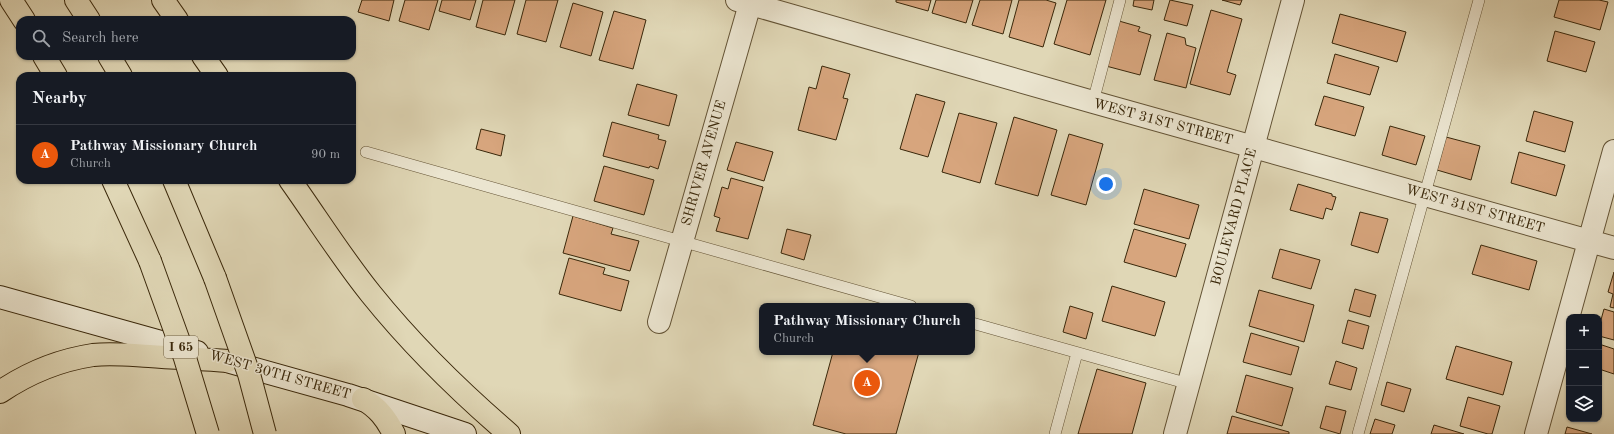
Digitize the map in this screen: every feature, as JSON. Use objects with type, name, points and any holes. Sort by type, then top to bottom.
[{"type":"highway","points":[[11,0],[21,16]]},
{"type":"highway","points":[[76,0],[86,16]]},
{"type":"highway","points":[[163,0],[174,16]]},
{"type":"highway","points":[[46,60],[54,72]]},
{"type":"highway","points":[[111,60],[119,72]]},
{"type":"highway","points":[[206,60],[214,72]]},
{"type":"highway","name":"I 65","points":[[115,184],[150,261],[185,358],[208,434]]},
{"type":"highway","points":[[176,184],[215,278],[249,374],[264,434]]},
{"type":"highway","points":[[293,184],[370,293],[393,321],[467,397],[509,434]]},
{"type":"highway","points":[[0,392],[19,380],[51,366],[72,359],[94,355],[115,354],[228,361]]},
{"type":"highway","points":[[363,399],[383,414],[394,434]]},
{"type":"street","name":"BOULEVARD PLACE","points":[[1175,434],[1293,0]]},
{"type":"street","name":"WEST 31ST STREET","points":[[743,2],[1614,248]]},
{"type":"street","name":"SHRIVER AVENUE","points":[[659,322],[682,241],[743,2]]},
{"type":"street","points":[[1536,434],[1614,151]]},
{"type":"street","name":"WEST 30TH STREET","points":[[0,298],[363,399],[465,434]]},
{"type":"lane","points":[[1093,102],[1120,0]]},
{"type":"lane","points":[[1358,434],[1480,0]]},
{"type":"lane","points":[[366,152],[900,303]]},
{"type":"lane","points":[[975,324],[1189,384]]},
{"type":"lane","points":[[1055,434],[1077,353]]},
{"type":"building","points":[[362,0],[394,0],[389,21],[358,12]]},
{"type":"building","points":[[405,0],[438,0],[429,30],[399,21]]},
{"type":"building","points":[[442,0],[476,0],[470,20],[439,11]]},
{"type":"building","points":[[483,0],[515,0],[505,35],[476,27]]},
{"type":"building","points":[[526,0],[558,0],[546,42],[517,34]]},
{"type":"building","points":[[896,0],[931,0],[928,11],[896,2]]},
{"type":"building","points":[[936,0],[973,0],[966,23],[932,13]]},
{"type":"building","points":[[980,0],[1012,0],[1003,34],[972,25]]},
{"type":"building","points":[[1019,0],[1046,0],[1056,3],[1043,47],[1009,37]]},
{"type":"building","points":[[1067,0],[1106,0],[1090,55],[1054,44]]},
{"type":"building","points":[[1134,0],[1154,0],[1152,10],[1133,6]]},
{"type":"building","points":[[1170,0],[1193,5],[1187,26],[1164,20]]},
{"type":"building","points":[[1222,0],[1242,0],[1240,5]]},
{"type":"building","points":[[1559,0],[1599,0],[1608,2],[1600,30],[1554,17]]},
{"type":"building","points":[[573,3],[603,12],[591,56],[560,47]]},
{"type":"building","points":[[1211,10],[1242,19],[1227,72],[1236,75],[1230,95],[1190,84]]},
{"type":"building","points":[[614,11],[646,20],[633,69],[599,60]]},
{"type":"building","points":[[1340,14],[1406,32],[1397,62],[1332,43]]},
{"type":"building","points":[[1119,21],[1140,27],[1138,31],[1151,35],[1140,75],[1106,66]]},
{"type":"building","points":[[1555,31],[1595,42],[1586,72],[1547,61]]},
{"type":"building","points":[[1167,33],[1185,38],[1186,45],[1196,48],[1186,88],[1154,80]]},
{"type":"building","points":[[1335,54],[1379,67],[1370,95],[1327,83]]},
{"type":"building","points":[[822,66],[850,74],[843,98],[848,99],[836,140],[798,130],[809,87],[816,89]]},
{"type":"building","points":[[637,84],[677,95],[669,126],[628,115]]},
{"type":"building","points":[[916,94],[945,102],[928,157],[900,149]]},
{"type":"building","points":[[1324,96],[1364,107],[1355,136],[1315,125]]},
{"type":"building","points":[[1534,111],[1573,122],[1565,152],[1526,141]]},
{"type":"building","points":[[959,113],[997,123],[980,183],[942,172]]},
{"type":"building","points":[[1014,117],[1057,130],[1038,196],[995,184]]},
{"type":"building","points":[[612,122],[659,135],[658,139],[666,141],[658,169],[603,156]]},
{"type":"building","points":[[1390,126],[1425,136],[1416,165],[1382,155]]},
{"type":"building","points":[[481,129],[505,135],[501,156],[476,149]]},
{"type":"building","points":[[1069,134],[1103,144],[1086,205],[1051,195]]},
{"type":"building","points":[[1446,137],[1480,146],[1471,180],[1437,170]]},
{"type":"building","points":[[736,142],[773,152],[764,181],[727,170]]},
{"type":"building","points":[[1519,152],[1565,165],[1556,196],[1511,183]]},
{"type":"building","points":[[604,166],[654,180],[644,215],[594,201]]},
{"type":"building","points":[[731,178],[763,187],[748,239],[716,231],[720,218],[714,216],[722,187],[728,189]]},
{"type":"building","points":[[1298,184],[1332,194],[1332,196],[1336,197],[1332,210],[1326,208],[1323,219],[1290,210]]},
{"type":"building","points":[[1144,189],[1199,205],[1189,239],[1134,224]]},
{"type":"building","points":[[1360,212],[1388,219],[1378,253],[1351,245]]},
{"type":"building","points":[[573,216],[613,228],[611,234],[639,241],[630,271],[563,253]]},
{"type":"building","points":[[787,229],[811,235],[804,260],[781,253]]},
{"type":"building","points":[[1134,229],[1186,244],[1176,277],[1124,262]]},
{"type":"building","points":[[1481,245],[1537,261],[1529,290],[1472,274]]},
{"type":"building","points":[[1280,249],[1320,260],[1311,289],[1272,278]]},
{"type":"building","points":[[569,258],[605,268],[603,274],[629,281],[621,311],[559,294]]},
{"type":"building","points":[[1614,272],[1614,308],[1610,307],[1613,294],[1608,292]]},
{"type":"building","points":[[1112,286],[1165,302],[1155,336],[1102,321]]},
{"type":"building","points":[[1355,289],[1376,295],[1370,317],[1349,311]]},
{"type":"building","points":[[1259,290],[1314,305],[1304,342],[1249,326]]},
{"type":"building","points":[[1070,306],[1093,313],[1086,339],[1063,332]]},
{"type":"building","points":[[1604,309],[1614,312],[1614,340],[1602,337],[1602,316]]},
{"type":"building","points":[[1348,320],[1369,326],[1363,349],[1342,343]]},
{"type":"building","points":[[1251,333],[1299,347],[1291,375],[1243,362]]},
{"type":"building","points":[[1602,345],[1614,349],[1614,374],[1602,370]]},
{"type":"building","points":[[1456,346],[1512,362],[1503,395],[1446,379]]},
{"type":"building","points":[[832,355],[918,355],[896,434],[846,434],[813,425]]},
{"type":"building","points":[[1336,361],[1357,368],[1351,390],[1329,384]]},
{"type":"building","points":[[1097,369],[1146,383],[1132,434],[1078,434]]},
{"type":"building","points":[[1246,375],[1293,388],[1282,426],[1236,412]]},
{"type":"building","points":[[1387,382],[1411,389],[1404,412],[1381,405]]},
{"type":"building","points":[[1468,397],[1500,406],[1492,434],[1460,426]]},
{"type":"building","points":[[1326,406],[1346,411],[1340,434],[1320,428]]},
{"type":"building","points":[[1232,416],[1289,432],[1289,434],[1227,434]]},
{"type":"building","points":[[1375,419],[1395,425],[1392,434],[1370,434]]},
{"type":"building","points":[[1434,425],[1464,434],[1431,434]]},
{"type":"building","points":[[1567,427],[1592,434],[1565,434]]},
{"type":"place","name":"Pathway Missionary Church","points":[[867,383]]}]
